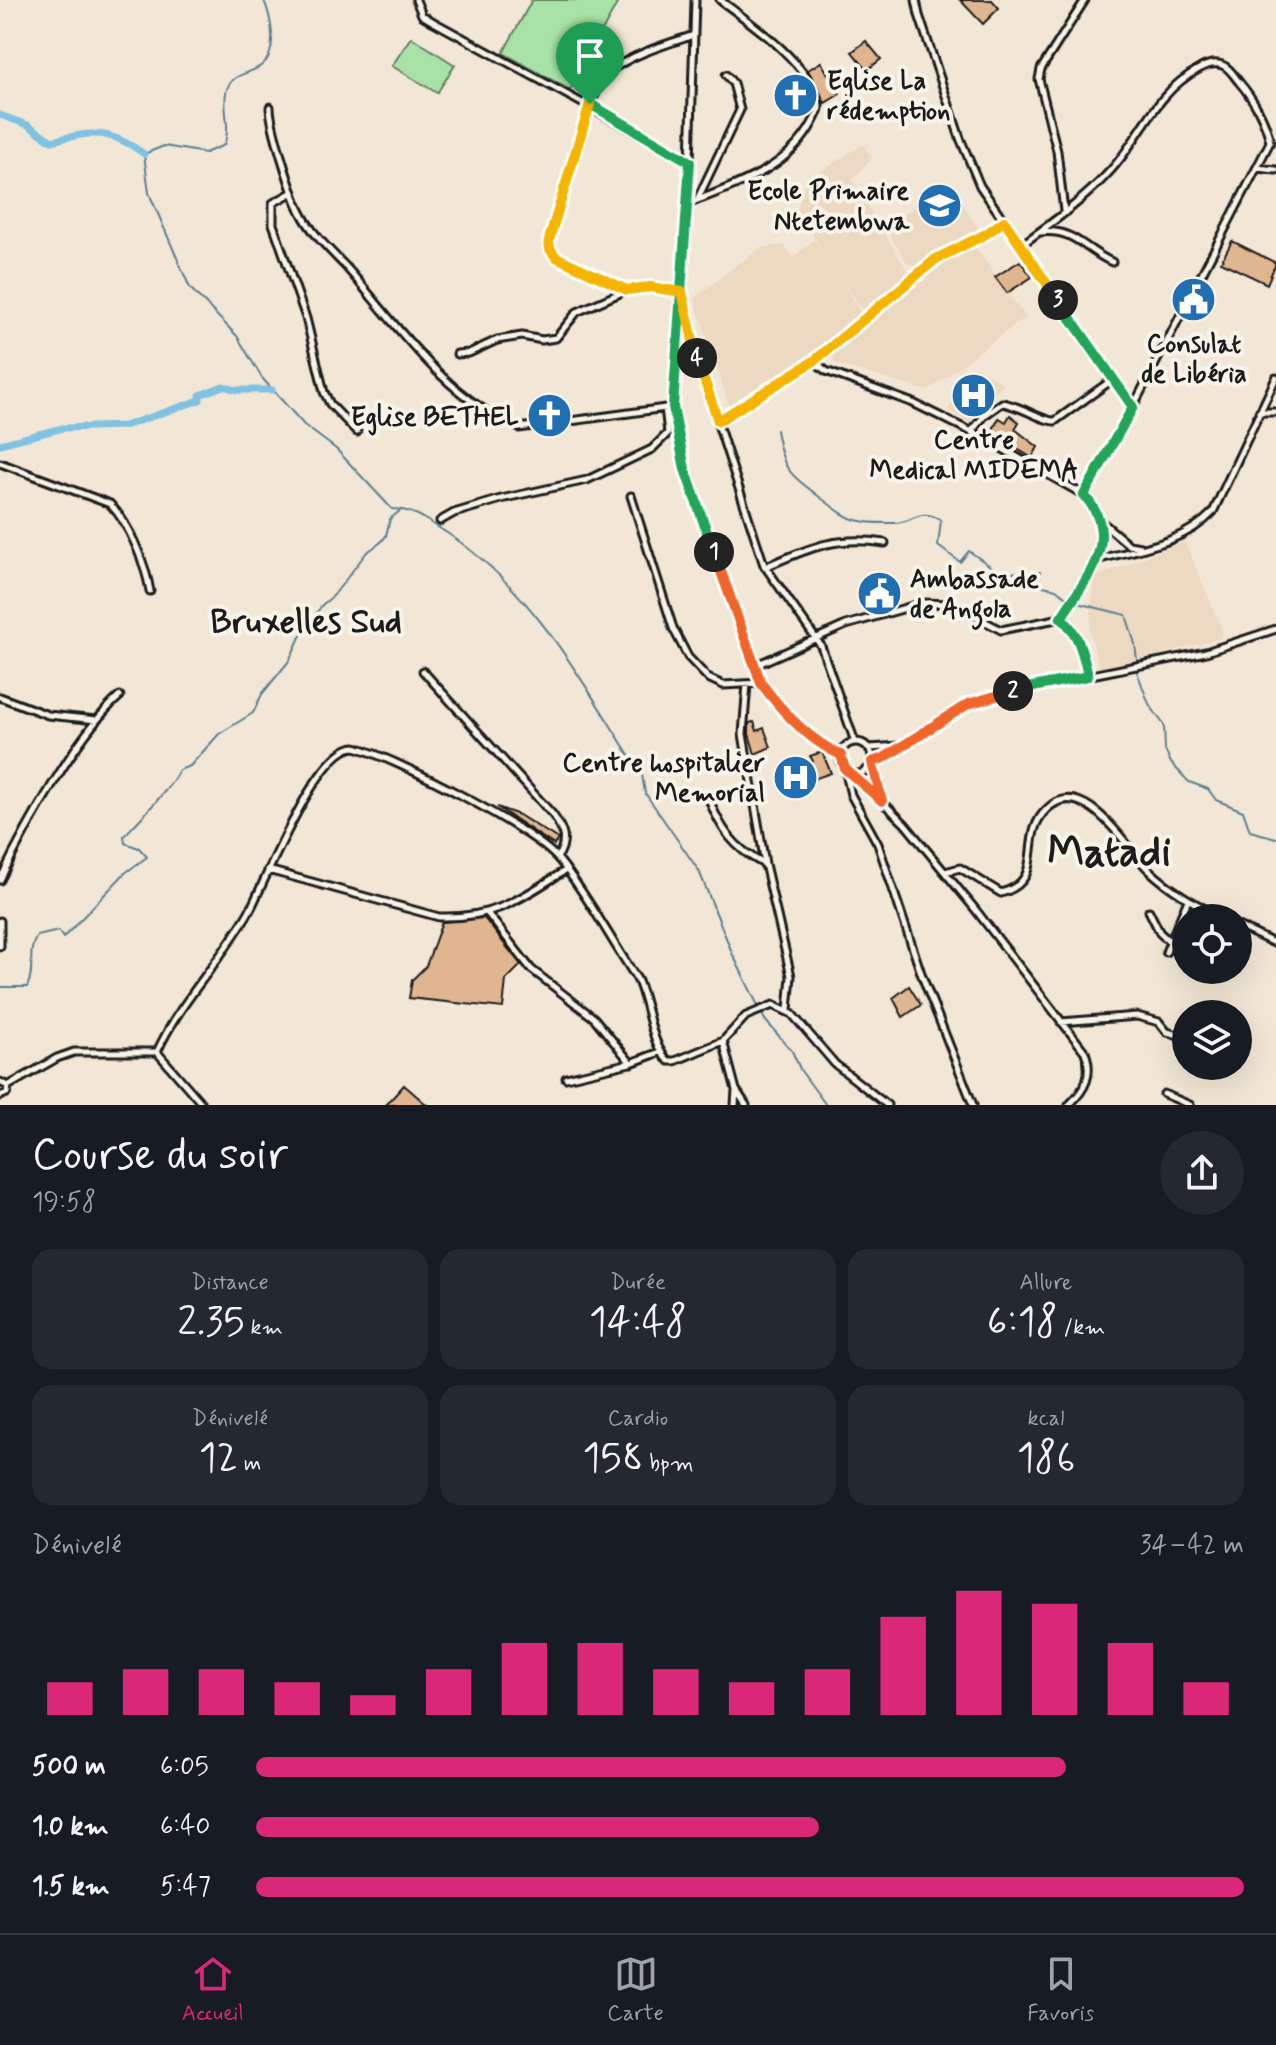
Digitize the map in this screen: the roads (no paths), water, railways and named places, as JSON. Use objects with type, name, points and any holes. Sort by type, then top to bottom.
[{"type":"street","points":[[416,0],[422,15],[590,104],[690,162]]},
{"type":"street","points":[[695,0],[690,162],[673,407],[685,469],[761,683],[774,701],[817,741],[841,755],[851,795],[878,844],[922,976],[973,1105]]},
{"type":"street","points":[[687,204],[752,178],[772,165],[808,131],[820,110],[818,98],[784,52],[720,0]]},
{"type":"street","points":[[916,0],[974,174],[1133,407]]},
{"type":"street","points":[[1064,212],[1057,151],[1039,79],[1041,69],[1085,0]]},
{"type":"street","points":[[627,290],[556,257],[550,249],[549,240],[590,104],[609,73],[632,59],[694,35]]},
{"type":"street","points":[[1021,245],[1064,212],[1116,165],[1169,89],[1185,76],[1213,63],[1226,66],[1247,91],[1268,129],[1270,142],[1084,495]]},
{"type":"street","points":[[697,201],[740,110],[733,83],[726,75]]},
{"type":"street","points":[[270,107],[293,192],[311,228],[382,313],[437,372],[519,428],[673,407]]},
{"type":"street","points":[[1256,168],[1276,170]]},
{"type":"street","points":[[293,192],[273,203],[273,224],[306,318],[324,392],[330,404],[357,432]]},
{"type":"street","points":[[718,421],[814,361],[936,259],[986,234],[1004,221]]},
{"type":"street","points":[[1039,232],[1067,233],[1095,254],[1112,262]]},
{"type":"street","points":[[457,354],[469,353],[497,340],[522,336],[542,340],[556,338],[577,312],[627,290],[650,287],[682,292]]},
{"type":"street","points":[[682,301],[698,363],[765,567],[817,640],[828,661],[846,724],[855,742]]},
{"type":"street","points":[[814,361],[826,371],[913,403],[1084,495],[1102,522],[1129,545],[1143,548]]},
{"type":"street","points":[[676,369],[698,363]]},
{"type":"street","points":[[1096,560],[1190,532],[1213,512],[1276,378]]},
{"type":"street","points":[[971,432],[985,415],[1002,403],[1029,411],[1048,422],[1055,421],[1112,380]]},
{"type":"street","points":[[440,521],[454,513],[501,499],[579,482],[652,449],[668,433],[665,408]]},
{"type":"street","points":[[1259,412],[1276,412]]},
{"type":"street","points":[[0,463],[110,504],[121,515],[150,591]]},
{"type":"street","points":[[631,496],[681,646],[692,662],[716,683],[761,683]]},
{"type":"street","points":[[1061,618],[1096,560],[1103,538],[1102,522]]},
{"type":"street","points":[[765,567],[834,541],[855,538],[885,543]]},
{"type":"street","points":[[754,666],[846,625],[923,603],[952,604],[1001,630],[1061,618],[1071,625],[1085,657],[1088,676]]},
{"type":"street","points":[[854,774],[864,772],[872,763],[880,761],[968,704],[1002,693],[1237,644],[1276,629]]},
{"type":"street","points":[[423,671],[564,830],[565,846],[557,858]]},
{"type":"street","points":[[747,684],[743,734],[765,864],[791,976],[788,1010]]},
{"type":"street","points":[[0,880],[17,844],[98,720],[120,696]]},
{"type":"street","points":[[0,697],[48,715],[98,720]]},
{"type":"street","points":[[841,755],[848,744],[855,742],[869,748],[901,746]]},
{"type":"street","points":[[157,1052],[180,1010],[251,908],[291,821],[335,759],[350,747],[378,756],[503,819],[557,858],[637,979],[645,996],[660,1052],[669,1061],[723,1041],[746,1016],[773,1005],[788,1010],[835,1064],[887,1105]]},
{"type":"street","points":[[869,748],[882,801]]},
{"type":"street","points":[[845,769],[882,801],[945,872],[1085,1052],[1089,1063],[1088,1081],[1069,1105]]},
{"type":"street","points":[[708,797],[729,839],[765,864]]},
{"type":"street","points":[[945,872],[960,868],[1001,893],[1017,888],[1027,877],[1035,825],[1042,814],[1062,800],[1078,801],[1100,813],[1151,872],[1195,904]]},
{"type":"street","points":[[268,870],[439,917],[488,914],[566,870]]},
{"type":"street","points":[[1166,952],[1168,940],[1188,900]]},
{"type":"street","points":[[1149,911],[1160,933],[1168,940]]},
{"type":"street","points":[[488,914],[531,969],[594,1018],[631,1063]]},
{"type":"street","points":[[0,921],[0,946]]},
{"type":"street","points":[[1252,933],[1276,944]]},
{"type":"street","points":[[1061,1022],[1137,1016],[1159,1022],[1172,1033]]},
{"type":"street","points":[[723,1041],[736,1090],[735,1105]]},
{"type":"street","points":[[8,1086],[57,1058],[74,1052],[157,1052],[203,1105]]},
{"type":"street","points":[[566,1078],[631,1063],[660,1052]]},
{"type":"street","points":[[0,1082],[8,1086]]},
{"type":"street","points":[[0,1096],[7,1093],[8,1086]]},
{"type":"street","points":[[736,1090],[746,1105]]},
{"type":"street","points":[[1164,1094],[1190,1105]]},
{"type":"waterway","points":[[264,0],[271,25],[270,51],[262,65],[233,79],[227,89],[224,145],[205,153],[164,146],[144,154],[149,193],[190,288],[237,336],[262,378],[304,425],[336,449],[392,509],[427,520],[479,556],[533,612],[579,675],[642,775],[645,793],[699,871],[733,955],[765,1020],[792,1051],[801,1071],[826,1105]]},
{"type":"waterway","points":[[0,115],[28,125],[52,141],[101,134],[121,140],[144,154]]},
{"type":"waterway","points":[[0,444],[63,428],[124,426],[200,400],[200,395],[223,386],[237,390],[272,390]]},
{"type":"waterway","points":[[776,430],[784,462],[793,475],[845,515],[860,521],[881,523],[902,522],[922,515],[934,516],[941,520],[938,546],[960,562],[969,551],[1000,573],[1040,572],[1039,585],[1056,589],[1069,599]]},
{"type":"waterway","points":[[0,987],[27,987],[32,949],[37,936],[59,931],[63,938],[125,873],[147,857],[139,848],[125,843],[124,836],[162,795],[179,770],[190,766],[219,734],[253,713],[262,694],[289,661],[300,637],[322,605],[334,595],[366,553],[386,536],[390,519],[401,510]]},
{"type":"waterway","points":[[1077,603],[1126,615],[1137,660]]},
{"type":"waterway","points":[[1137,672],[1149,704],[1164,725],[1165,750],[1171,763],[1189,782],[1208,789],[1216,800],[1243,811],[1250,831],[1276,838]]},
{"type":"place","name":"Eglise La rédemption","points":[[796,95]]},
{"type":"place","name":"Ecole Primaire Ntetembwa","points":[[940,205]]},
{"type":"place","name":"Consulat de Libéria","points":[[1194,300]]},
{"type":"place","name":"Centre Medical MIDEMA","points":[[974,396]]},
{"type":"place","name":"Eglise BETHEL","points":[[550,416]]},
{"type":"place","name":"Ambassade de Angola","points":[[879,593]]},
{"type":"place","name":"Centre hospitalier Memorial","points":[[796,777]]},
{"type":"district","name":"Bruxelles Sud","points":[[306,620]]},
{"type":"district","name":"Matadi","points":[[1109,850]]}]
